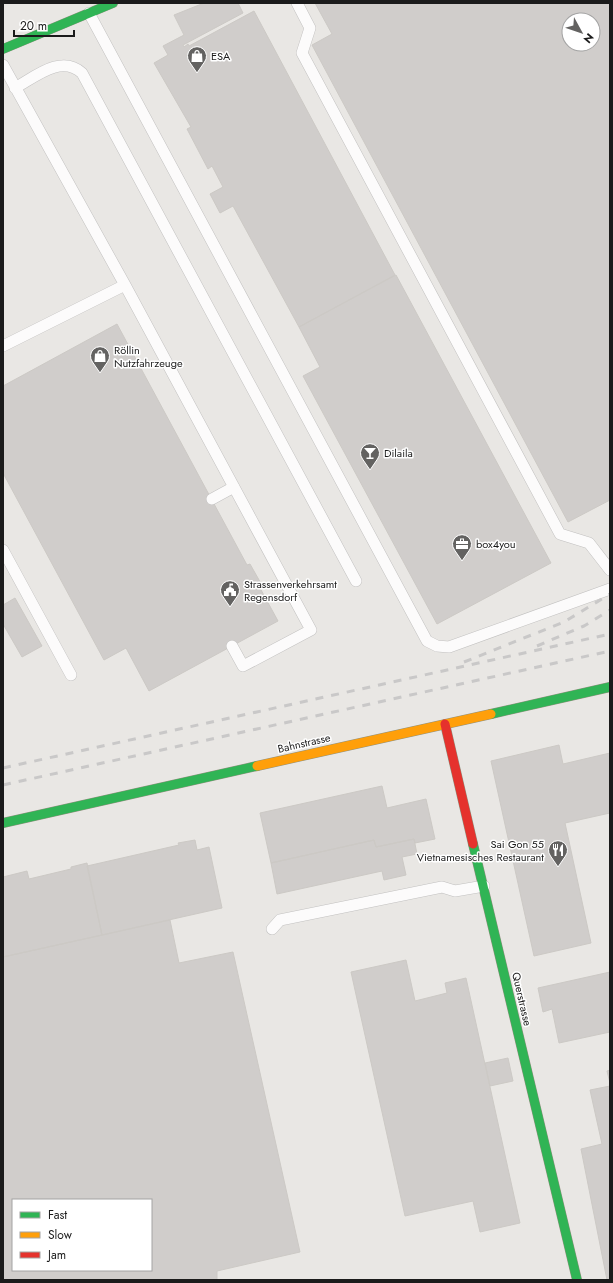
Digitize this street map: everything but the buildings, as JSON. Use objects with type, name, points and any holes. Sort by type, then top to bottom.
[{"type":"street","points":[[3,49],[113,3]]},
{"type":"street","name":"Bahnstrasse","points":[[3,823],[610,688]]},
{"type":"street","name":"Querstrasse","points":[[445,724],[577,1280]]},
{"type":"lane","points":[[297,3],[310,28],[302,53],[560,534],[589,543],[610,570]]},
{"type":"lane","points":[[89,13],[427,641],[437,646],[449,647],[610,589]]},
{"type":"lane","points":[[15,88],[57,66],[71,65],[82,73],[356,581]]},
{"type":"lane","points":[[3,66],[125,286],[311,630],[243,666],[232,646]]},
{"type":"lane","points":[[3,346],[125,286]]},
{"type":"lane","points":[[212,499],[234,487]]},
{"type":"lane","points":[[3,550],[71,675]]},
{"type":"lane","points":[[272,929],[280,920],[442,887],[455,891],[484,886]]},
{"type":"railway","points":[[464,662],[564,622],[610,594]]},
{"type":"railway","points":[[537,646],[584,626],[610,610]]},
{"type":"railway","points":[[3,768],[610,634]]},
{"type":"railway","points":[[3,785],[610,651]]},
{"type":"traffic: fast","points":[[3,49],[113,3]]},
{"type":"traffic: fast","points":[[491,714],[610,687]]},
{"type":"traffic: fast","points":[[3,823],[257,766]]},
{"type":"traffic: fast","points":[[473,844],[577,1280]]},
{"type":"traffic: slow","points":[[257,766],[491,714]]},
{"type":"traffic: jam","points":[[445,724],[473,844]]},
{"type":"place","name":"ESA","points":[[197,73]]},
{"type":"place","name":"Röllin Nutzfahrzeuge","points":[[100,373]]},
{"type":"place","name":"Dilaila","points":[[370,470]]},
{"type":"place","name":"box4you","points":[[462,561]]},
{"type":"place","name":"Strassenverkehrsamt Regensdorf","points":[[230,607]]},
{"type":"place","name":"Sai Gon 55 Vietnamesisches Restaurant","points":[[558,867]]}]
